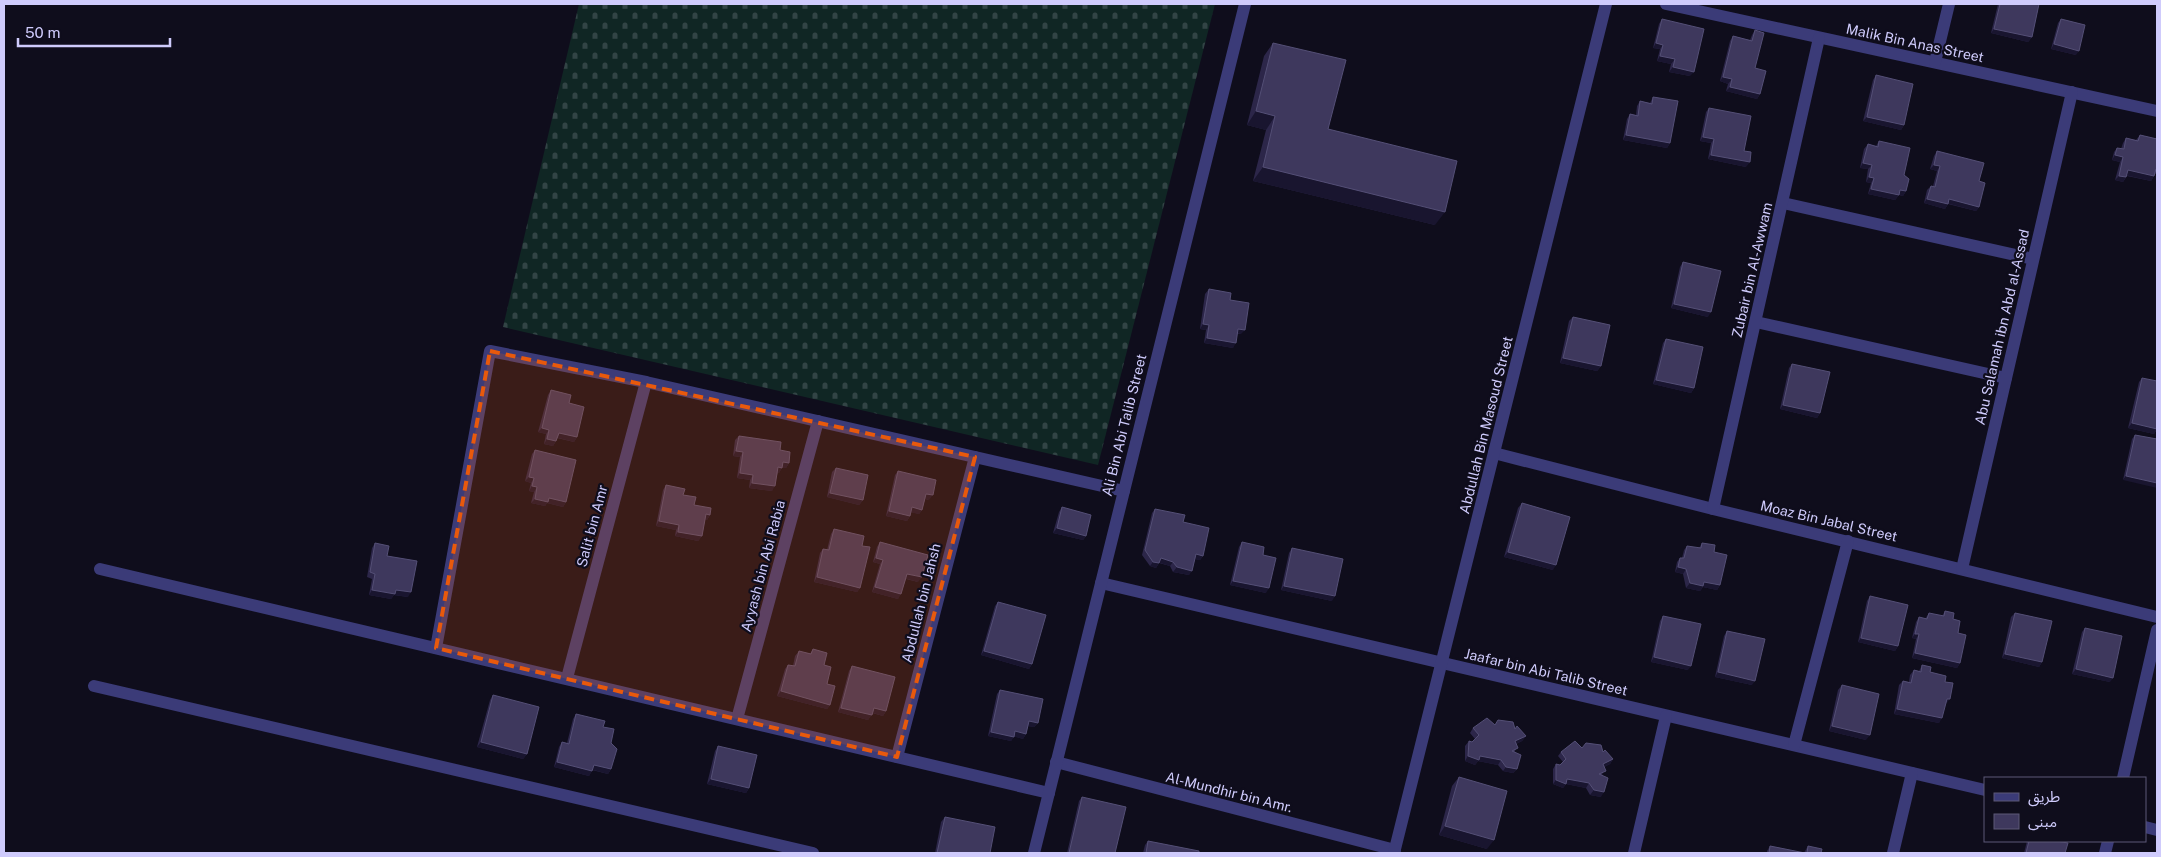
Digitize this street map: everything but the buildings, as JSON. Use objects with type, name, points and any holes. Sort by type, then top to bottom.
[{"type":"street","name":"Ali Bin Abi Talib Street","points":[[1034,853],[1244,4]]},
{"type":"street","name":"Abdullah Bin Masoud Street","points":[[1395,852],[1606,4]]},
{"type":"street","name":"Malik Bin Anas Street","points":[[1666,4],[2157,111]]},
{"type":"street","points":[[1935,62],[1949,4]]},
{"type":"street","name":"Zubair bin Al-Awwam","points":[[1713,509],[1819,38]]},
{"type":"street","name":"Abu Salamah ibn Abd al-Assad","points":[[1962,569],[2072,92]]},
{"type":"street","points":[[1783,203],[2033,260]]},
{"type":"street","points":[[1756,322],[2006,378]]},
{"type":"street","points":[[436,648],[490,351],[646,382],[1124,491]]},
{"type":"street","name":"Salit bin Amr","points":[[567,678],[646,382]]},
{"type":"street","name":"Ayyash bin Abi Rabia","points":[[737,719],[818,421]]},
{"type":"street","name":"Moaz Bin Jabal Street","points":[[1494,453],[1713,509],[1848,540],[2157,617]]},
{"type":"street","name":"Abdullah bin Jahsh","points":[[897,757],[975,457]]},
{"type":"street","points":[[1794,745],[1848,540]]},
{"type":"street","points":[[100,569],[1048,792]]},
{"type":"street","name":"Jaafar bin Abi Talib Street","points":[[1100,584],[1984,790]]},
{"type":"street","points":[[2123,777],[2157,630]]},
{"type":"street","points":[[94,686],[813,853]]},
{"type":"street","points":[[1634,853],[1666,716]]},
{"type":"street","name":"Al-Mundhir bin Amr.","points":[[1056,762],[1395,852]]},
{"type":"street","points":[[1893,853],[1912,773]]},
{"type":"highlighted area","points":[[490,351],[975,457],[897,757],[436,648]]},
{"type":"green space","points":[[579,4],[1215,4],[1098,465],[503,327]]}]
